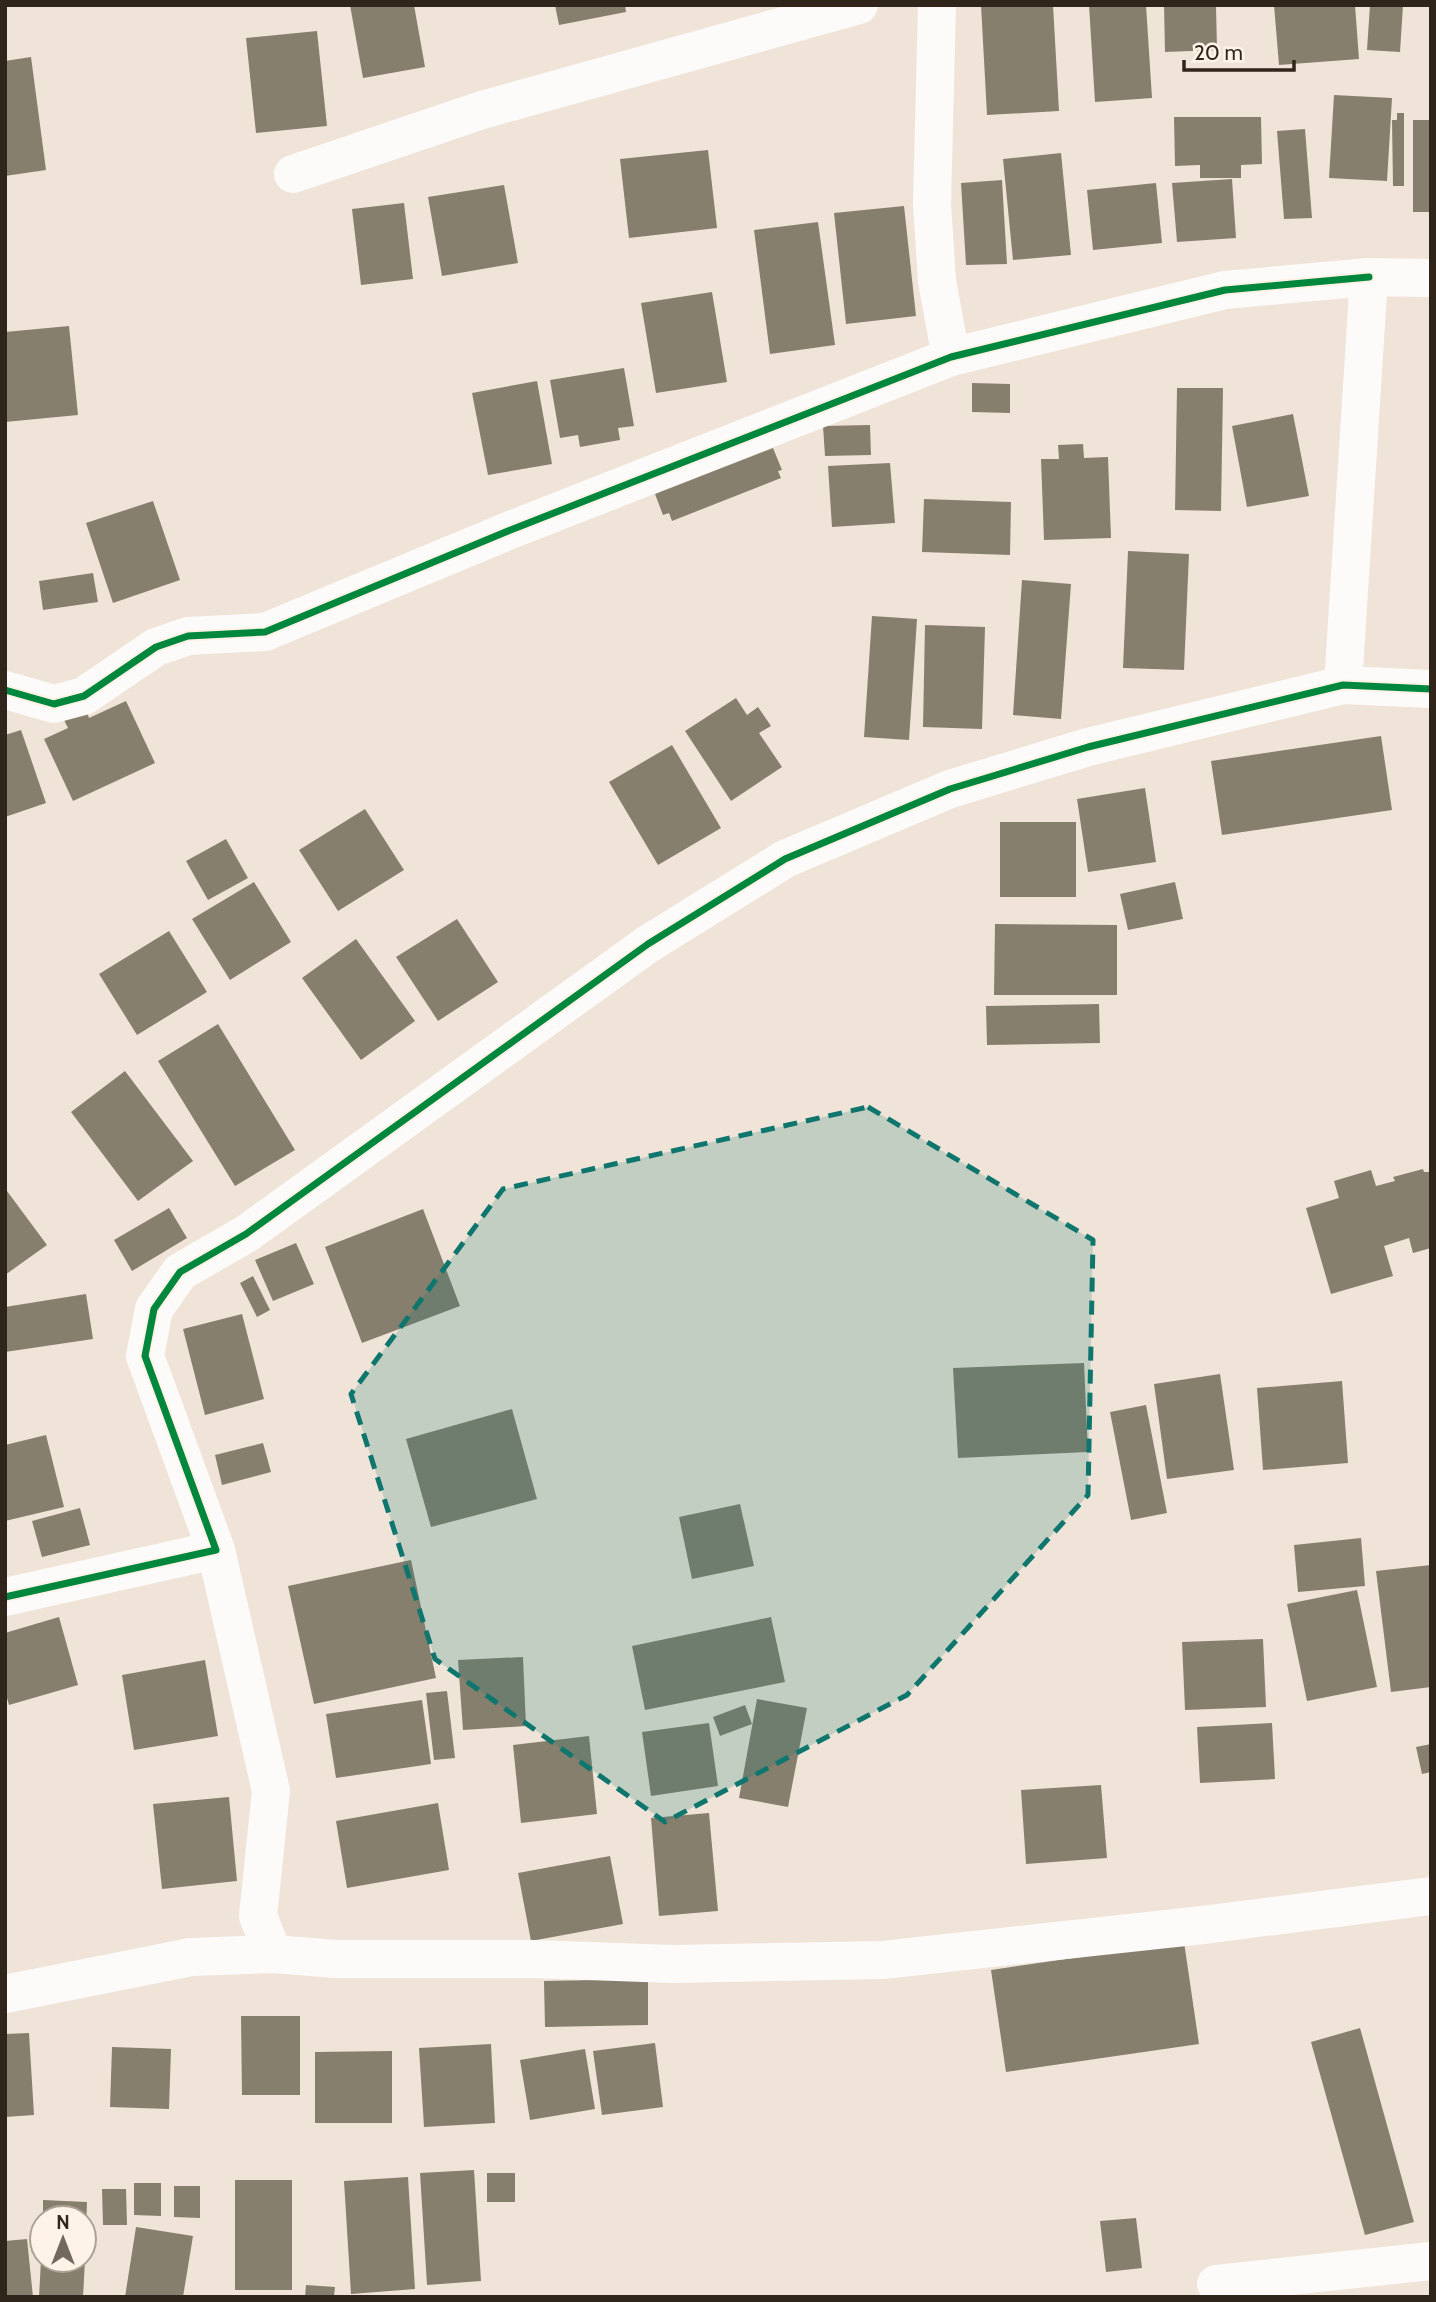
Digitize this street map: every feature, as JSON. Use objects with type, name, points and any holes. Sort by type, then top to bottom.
[{"type":"street","points":[[293,174],[482,110],[859,5]]},
{"type":"street","points":[[937,5],[932,204],[937,281],[951,357]]},
{"type":"street","points":[[1343,685],[1369,277]]},
{"type":"street","points":[[5,690],[54,704],[84,696],[156,647],[188,636],[265,632],[534,520],[951,357],[1225,290],[1369,277],[1431,278]]},
{"type":"street","points":[[273,1954],[258,1916],[271,1791],[216,1550],[145,1356],[154,1310],[180,1272],[246,1234],[648,944],[785,859],[950,789],[1088,747],[1343,685],[1431,689]]},
{"type":"street","points":[[5,1597],[216,1550]]},
{"type":"street","points":[[5,1994],[191,1957],[273,1954],[336,1959],[532,1959],[672,1964],[883,1960],[1431,1896]]},
{"type":"street","points":[[1216,2284],[1431,2261]]},
{"type":"highlighted area","points":[[868,1107],[1093,1240],[1088,1495],[907,1695],[665,1822],[435,1659],[351,1394],[503,1189]]},
{"type":"building","points":[[350,5],[414,5],[425,67],[363,78]]},
{"type":"building","points":[[555,5],[625,5],[626,12],[559,25]]},
{"type":"building","points":[[981,5],[1053,5],[1059,111],[987,115]]},
{"type":"building","points":[[1089,5],[1146,5],[1152,98],[1095,102]]},
{"type":"building","points":[[1164,5],[1216,5],[1217,50],[1165,52]]},
{"type":"building","points":[[1274,5],[1355,5],[1359,59],[1279,65]]},
{"type":"building","points":[[1370,5],[1403,5],[1400,52],[1367,50]]},
{"type":"building","points":[[317,31],[327,126],[256,133],[246,38]]},
{"type":"building","points":[[31,57],[46,170],[5,176],[5,61]]},
{"type":"building","points":[[1334,95],[1392,98],[1387,181],[1329,178]]},
{"type":"building","points":[[1397,113],[1404,113],[1404,186],[1393,186],[1392,120],[1397,120]]},
{"type":"building","points":[[1174,117],[1261,117],[1262,164],[1241,165],[1241,178],[1200,178],[1200,165],[1175,166]]},
{"type":"building","points":[[1413,120],[1431,120],[1431,212],[1413,212]]},
{"type":"building","points":[[1305,129],[1312,218],[1284,219],[1277,131]]},
{"type":"building","points":[[708,150],[717,228],[629,238],[620,159]]},
{"type":"building","points":[[1061,153],[1071,255],[1013,260],[1003,159]]},
{"type":"building","points":[[1232,179],[1236,238],[1177,242],[1172,183]]},
{"type":"building","points":[[1002,180],[1007,264],[966,265],[961,183]]},
{"type":"building","points":[[1156,183],[1162,243],[1093,250],[1087,190]]},
{"type":"building","points":[[504,185],[518,263],[442,276],[428,197]]},
{"type":"building","points":[[404,203],[413,279],[361,285],[352,209]]},
{"type":"building","points":[[904,206],[916,316],[846,324],[834,213]]},
{"type":"building","points":[[818,222],[835,345],[770,354],[754,230]]},
{"type":"building","points":[[712,292],[727,382],[656,393],[641,303]]},
{"type":"building","points":[[69,326],[78,415],[5,422],[5,332]]},
{"type":"building","points":[[624,368],[634,426],[618,428],[620,440],[580,447],[578,435],[560,438],[550,380]]},
{"type":"building","points":[[537,381],[552,464],[488,475],[472,393]]},
{"type":"building","points":[[972,383],[1010,384],[1010,413],[972,412]]},
{"type":"building","points":[[1177,388],[1223,388],[1221,511],[1175,510]]},
{"type":"building","points":[[1293,414],[1309,496],[1247,507],[1232,426]]},
{"type":"building","points":[[870,425],[871,455],[825,456],[823,426]]},
{"type":"building","points":[[1083,444],[1084,458],[1108,457],[1111,538],[1044,540],[1041,459],[1059,459],[1058,445]]},
{"type":"building","points":[[773,448],[782,470],[778,471],[781,478],[672,521],[669,513],[663,515],[655,494]]},
{"type":"building","points":[[890,463],[895,523],[832,527],[828,466]]},
{"type":"building","points":[[924,499],[1011,502],[1010,555],[922,552]]},
{"type":"building","points":[[153,501],[180,580],[113,603],[86,523]]},
{"type":"building","points":[[1128,551],[1189,554],[1184,670],[1123,668]]},
{"type":"building","points":[[93,573],[98,602],[43,610],[39,581]]},
{"type":"building","points":[[1022,580],[1071,584],[1061,719],[1013,715]]},
{"type":"building","points":[[872,616],[917,619],[909,740],[864,737]]},
{"type":"building","points":[[925,625],[985,627],[982,729],[923,727]]},
{"type":"building","points":[[736,698],[747,715],[758,707],[771,726],[759,733],[782,767],[731,801],[685,731]]},
{"type":"building","points":[[126,701],[155,763],[73,801],[44,739],[68,728],[64,720],[86,709],[89,718]]},
{"type":"building","points":[[21,730],[46,803],[5,817],[5,735]]},
{"type":"building","points":[[1381,736],[1392,810],[1222,835],[1211,761]]},
{"type":"building","points":[[672,745],[721,828],[658,865],[609,782]]},
{"type":"building","points":[[1145,788],[1156,862],[1088,872],[1077,799]]},
{"type":"building","points":[[365,809],[404,870],[338,911],[299,850]]},
{"type":"building","points":[[1000,822],[1076,822],[1076,897],[1000,897]]},
{"type":"building","points":[[226,839],[248,878],[208,900],[186,861]]},
{"type":"building","points":[[254,882],[291,942],[230,980],[192,919]]},
{"type":"building","points":[[1175,882],[1183,919],[1128,930],[1120,894]]},
{"type":"building","points":[[457,919],[498,982],[438,1021],[396,957]]},
{"type":"building","points":[[995,924],[1117,925],[1117,995],[994,995]]},
{"type":"building","points":[[169,931],[207,992],[137,1035],[99,974]]},
{"type":"building","points":[[356,939],[415,1021],[361,1060],[302,978]]},
{"type":"building","points":[[1099,1004],[1100,1043],[987,1045],[986,1006]]},
{"type":"building","points":[[218,1024],[295,1150],[235,1186],[158,1061]]},
{"type":"building","points":[[125,1071],[193,1161],[138,1201],[71,1112]]},
{"type":"building","points":[[1423,1169],[1424,1172],[1431,1172],[1431,1248],[1413,1253],[1409,1238],[1384,1246],[1393,1276],[1331,1294],[1306,1208],[1339,1198],[1334,1181],[1371,1170],[1376,1186],[1395,1181],[1393,1177]]},
{"type":"building","points":[[7,1191],[47,1245],[5,1275],[5,1192]]},
{"type":"building","points":[[169,1208],[187,1238],[132,1271],[114,1240]]},
{"type":"building","points":[[423,1209],[460,1306],[362,1343],[325,1247]]},
{"type":"building","points":[[296,1243],[314,1284],[273,1301],[255,1260]]},
{"type":"building","points":[[253,1276],[270,1310],[257,1317],[240,1283]]},
{"type":"building","points":[[86,1294],[93,1339],[5,1352],[5,1307]]},
{"type":"building","points":[[242,1314],[264,1399],[205,1415],[183,1329]]},
{"type":"building","points":[[1084,1363],[1088,1452],[958,1458],[953,1368]]},
{"type":"building","points":[[1220,1374],[1234,1470],[1167,1479],[1154,1384]]},
{"type":"building","points":[[1342,1381],[1348,1463],[1263,1470],[1257,1388]]},
{"type":"building","points":[[1146,1405],[1167,1513],[1131,1520],[1110,1412]]},
{"type":"building","points":[[512,1409],[537,1499],[431,1527],[406,1439]]},
{"type":"building","points":[[46,1435],[64,1507],[5,1521],[5,1445]]},
{"type":"building","points":[[263,1443],[271,1472],[222,1485],[215,1455]]},
{"type":"building","points":[[740,1504],[754,1566],[692,1579],[679,1517]]},
{"type":"building","points":[[80,1508],[90,1545],[42,1557],[32,1521]]},
{"type":"building","points":[[1361,1538],[1365,1586],[1298,1592],[1294,1545]]},
{"type":"building","points":[[411,1560],[436,1678],[314,1704],[288,1586]]},
{"type":"building","points":[[1431,1565],[1431,1687],[1391,1692],[1376,1571]]},
{"type":"building","points":[[1357,1590],[1377,1687],[1307,1701],[1287,1604]]},
{"type":"building","points":[[59,1617],[78,1685],[9,1705],[5,1691],[5,1633]]},
{"type":"building","points":[[771,1617],[785,1682],[645,1710],[632,1646]]},
{"type":"building","points":[[1263,1639],[1266,1707],[1185,1710],[1182,1642]]},
{"type":"building","points":[[523,1657],[526,1726],[463,1730],[458,1660]]},
{"type":"building","points":[[205,1660],[218,1736],[134,1750],[122,1675]]},
{"type":"building","points":[[447,1691],[455,1758],[434,1760],[426,1693]]},
{"type":"building","points":[[757,1699],[807,1708],[788,1807],[739,1798]]},
{"type":"building","points":[[422,1700],[431,1764],[336,1778],[326,1714]]},
{"type":"building","points":[[745,1705],[752,1724],[720,1736],[713,1717]]},
{"type":"building","points":[[709,1723],[718,1786],[651,1796],[642,1732]]},
{"type":"building","points":[[1272,1723],[1275,1779],[1200,1783],[1197,1727]]},
{"type":"building","points":[[589,1736],[597,1814],[521,1823],[513,1745]]},
{"type":"building","points":[[1431,1744],[1431,1772],[1422,1774],[1416,1747]]},
{"type":"building","points":[[1101,1785],[1107,1858],[1026,1864],[1021,1790]]},
{"type":"building","points":[[229,1797],[237,1881],[162,1889],[153,1804]]},
{"type":"building","points":[[438,1803],[449,1870],[347,1888],[336,1821]]},
{"type":"building","points":[[709,1813],[718,1911],[659,1916],[651,1818]]},
{"type":"building","points":[[610,1856],[623,1924],[531,1941],[518,1873]]},
{"type":"building","points":[[1184,1942],[1199,2044],[1006,2072],[991,1970]]},
{"type":"building","points":[[648,1979],[648,2025],[545,2027],[544,1981]]},
{"type":"building","points":[[241,2016],[300,2016],[300,2095],[242,2095]]},
{"type":"building","points":[[1360,2028],[1414,2222],[1365,2235],[1311,2042]]},
{"type":"building","points":[[29,2033],[34,2115],[5,2117],[5,2034]]},
{"type":"building","points":[[655,2043],[663,2107],[602,2115],[593,2051]]},
{"type":"building","points":[[491,2044],[495,2123],[424,2127],[419,2048]]},
{"type":"building","points":[[112,2047],[171,2049],[169,2109],[110,2107]]},
{"type":"building","points":[[585,2049],[595,2109],[530,2120],[520,2060]]},
{"type":"building","points":[[392,2051],[392,2123],[315,2123],[315,2052]]},
{"type":"building","points":[[474,2170],[481,2281],[427,2285],[420,2173]]},
{"type":"building","points":[[487,2173],[515,2173],[515,2202],[487,2202]]},
{"type":"building","points":[[408,2177],[415,2289],[351,2294],[344,2181]]},
{"type":"building","points":[[235,2180],[292,2180],[292,2290],[235,2290]]},
{"type":"building","points":[[134,2183],[161,2183],[161,2216],[134,2215]]},
{"type":"building","points":[[174,2186],[200,2186],[200,2218],[174,2217]]},
{"type":"building","points":[[102,2189],[126,2189],[127,2225],[103,2225]]},
{"type":"building","points":[[43,2200],[87,2202],[87,2204],[43,2204]]},
{"type":"building","points":[[1136,2218],[1142,2268],[1106,2272],[1100,2221]]},
{"type":"building","points":[[136,2227],[193,2236],[183,2297],[125,2297]]},
{"type":"building","points":[[27,2239],[28,2274],[31,2274],[33,2297],[5,2297],[5,2241]]},
{"type":"building","points":[[40,2274],[84,2274],[83,2297],[39,2297]]},
{"type":"building","points":[[306,2285],[335,2287],[334,2297],[305,2297]]},
{"type":"cycle path","points":[[5,690],[54,704],[84,696],[156,647],[188,636],[265,632],[508,531],[951,357],[1225,290],[1369,277]]},
{"type":"cycle path","points":[[5,1597],[216,1550],[145,1356],[154,1309],[180,1272],[246,1234],[648,944],[785,859],[950,789],[1088,747],[1343,685],[1431,689]]}]
